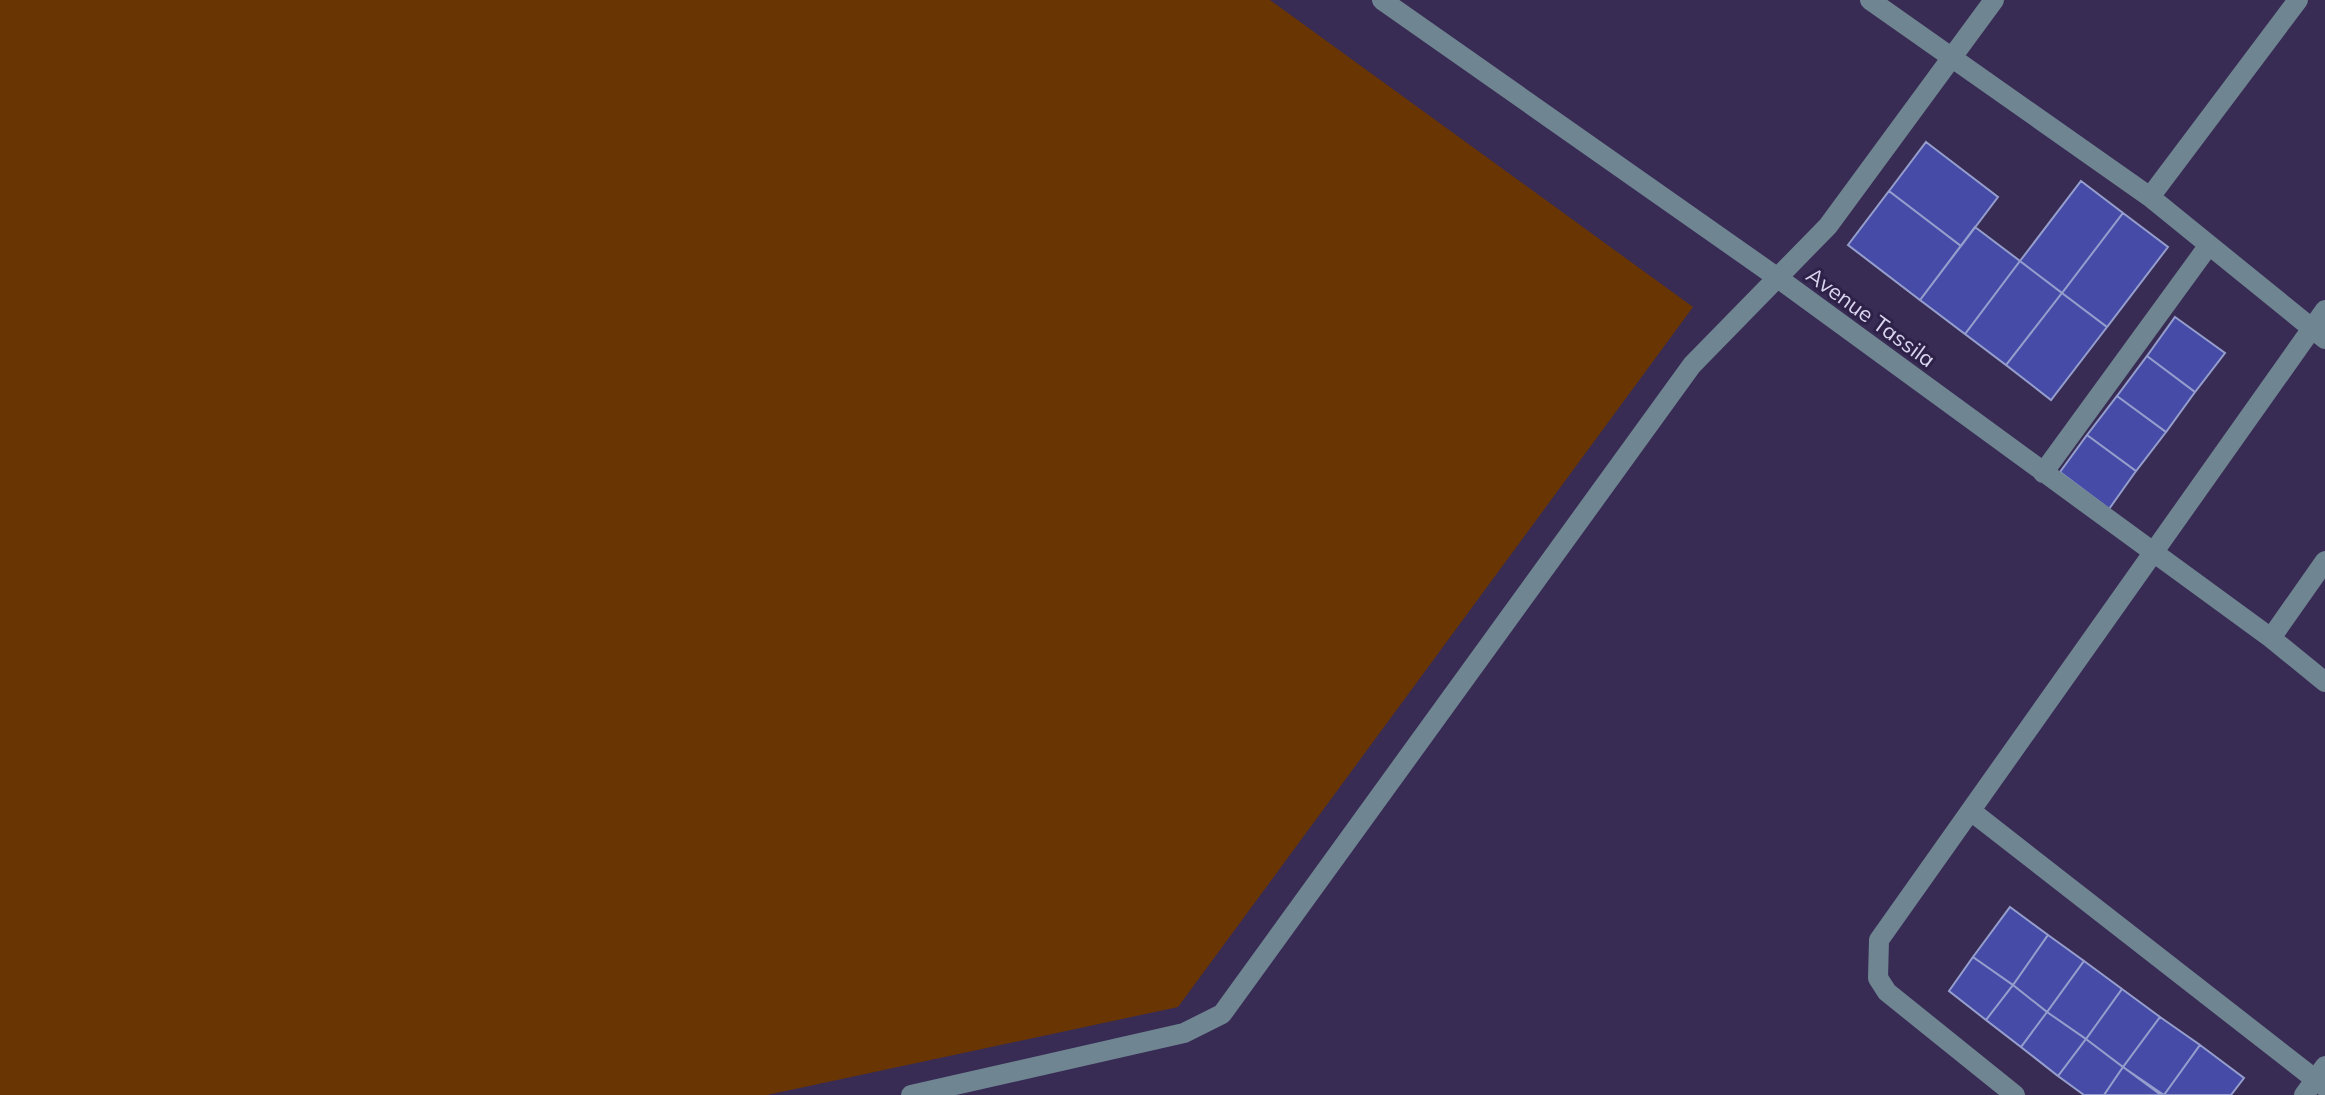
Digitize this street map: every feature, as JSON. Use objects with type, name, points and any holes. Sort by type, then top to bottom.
[{"type":"street","name":"Avenue Tassila","points":[[1382,0],[1778,278],[2271,638],[2325,682]]},
{"type":"street","points":[[1406,17],[1418,0]]},
{"type":"street","points":[[1870,0],[2150,197],[2318,334]]},
{"type":"street","points":[[911,1095],[1184,1033],[1222,1014],[1692,365],[1828,226],[1994,0]]},
{"type":"street","points":[[2150,197],[2298,0]]},
{"type":"street","points":[[2043,473],[2209,245]]},
{"type":"street","points":[[2015,1095],[1904,1007],[1878,978],[1879,940],[2154,553],[2318,334],[2325,310]]},
{"type":"street","points":[[2271,638],[2325,561]]},
{"type":"street","points":[[1971,811],[2317,1082]]},
{"type":"shaded area","points":[[0,0],[1270,0],[1693,307],[1178,1007],[767,1095],[0,1095]]},
{"type":"building","points":[[1926,142],[1998,197],[1961,246],[1889,191]]},
{"type":"building","points":[[2081,181],[2123,213],[2062,293],[2020,261]]},
{"type":"building","points":[[1889,191],[1961,246],[1920,300],[1848,245]]},
{"type":"building","points":[[2123,213],[2168,247],[2107,327],[2062,293]]},
{"type":"building","points":[[1975,227],[2020,261],[1965,334],[1920,300]]},
{"type":"building","points":[[2020,261],[2062,293],[2006,365],[1965,334]]},
{"type":"building","points":[[2062,293],[2107,327],[2051,400],[2006,365]]},
{"type":"building","points":[[2175,317],[2225,353],[2195,392],[2147,356]]},
{"type":"building","points":[[2147,356],[2195,392],[2166,432],[2117,396]]},
{"type":"building","points":[[2117,396],[2166,432],[2136,471],[2087,435]]},
{"type":"building","points":[[2087,435],[2136,471],[2109,509],[2060,472]]},
{"type":"building","points":[[2010,907],[2048,935],[2013,985],[1973,957]]},
{"type":"building","points":[[2048,935],[2084,961],[2047,1012],[2013,985]]},
{"type":"building","points":[[1973,957],[2013,985],[1986,1020],[1949,991]]},
{"type":"building","points":[[2084,961],[2122,989],[2086,1039],[2047,1012]]},
{"type":"building","points":[[2013,985],[2047,1012],[2021,1047],[1986,1020]]},
{"type":"building","points":[[2122,989],[2160,1017],[2123,1067],[2086,1039]]},
{"type":"building","points":[[2047,1012],[2086,1039],[2058,1076],[2021,1047]]},
{"type":"building","points":[[2160,1017],[2200,1045],[2164,1095],[2123,1067]]},
{"type":"building","points":[[2086,1039],[2123,1067],[2104,1095],[2084,1095],[2058,1076]]},
{"type":"building","points":[[2200,1045],[2244,1078],[2231,1095],[2164,1095]]},
{"type":"building","points":[[2123,1067],[2161,1095],[2104,1095]]}]
